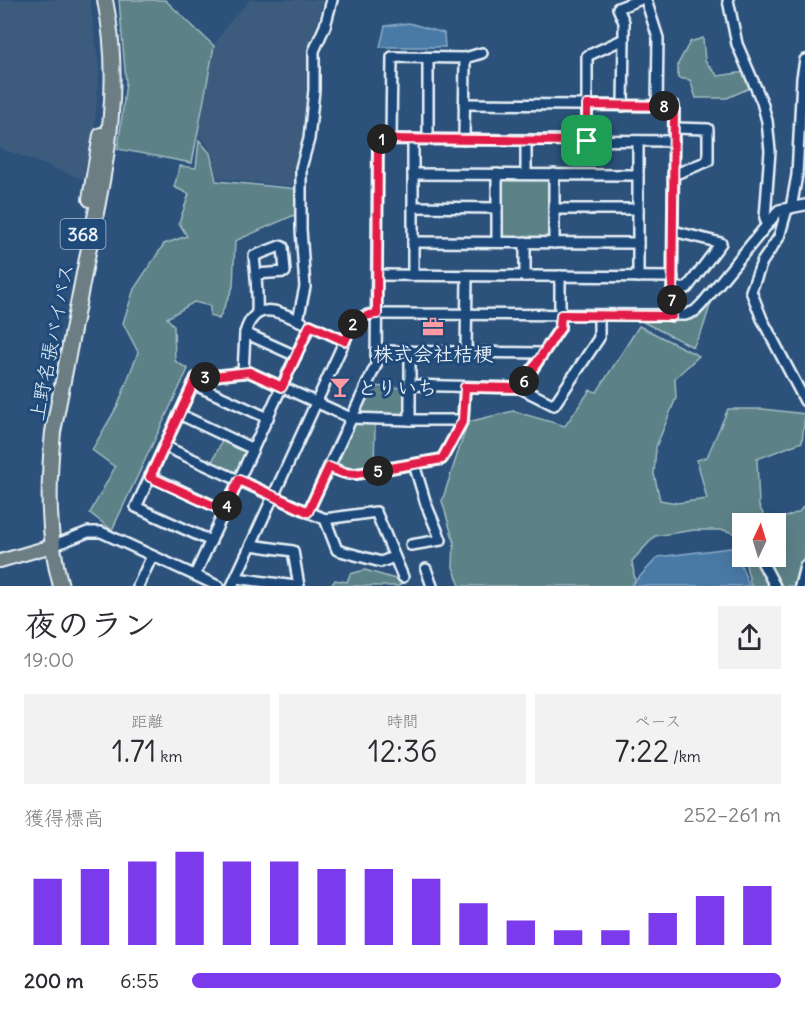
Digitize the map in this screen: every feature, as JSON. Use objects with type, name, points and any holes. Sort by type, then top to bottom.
[{"type":"highway","name":"上野名張バイパス","points":[[52,586],[48,548],[50,468],[54,432],[112,122],[112,49],[104,0]]},
{"type":"highway","name":"上野名張バイパス","points":[[48,548],[61,586]]},
{"type":"main road","points":[[0,561],[48,548]]},
{"type":"street","points":[[298,320],[305,287],[301,228],[301,168],[309,139],[314,90],[314,51],[325,26],[332,0]]},
{"type":"street","points":[[623,106],[624,22],[618,8],[639,0]]},
{"type":"street","points":[[646,0],[658,38],[657,106]]},
{"type":"street","points":[[728,0],[736,44],[762,102],[767,121],[770,152],[765,218],[767,224]]},
{"type":"street","points":[[587,141],[587,56],[624,39]]},
{"type":"street","points":[[392,139],[392,57],[465,58],[482,53]]},
{"type":"street","points":[[428,58],[428,139]]},
{"type":"street","points":[[464,140],[465,58]]},
{"type":"street","points":[[805,60],[802,78],[801,176],[779,237],[762,262],[751,291],[762,319],[805,401]]},
{"type":"street","points":[[464,104],[674,106],[672,316]]},
{"type":"street","points":[[673,175],[708,161],[708,129],[674,128]]},
{"type":"street","points":[[308,512],[376,365],[378,139],[674,141]]},
{"type":"street","points":[[412,275],[413,139]]},
{"type":"street","points":[[526,140],[526,174]]},
{"type":"street","points":[[638,277],[639,141]]},
{"type":"street","points":[[413,174],[638,175]]},
{"type":"street","points":[[497,174],[497,242]]},
{"type":"street","points":[[554,174],[554,243]]},
{"type":"street","points":[[251,545],[293,551],[297,586],[232,584],[345,341],[356,321],[364,316],[377,314],[685,315],[698,308],[779,210],[805,205]]},
{"type":"street","points":[[413,207],[497,208]]},
{"type":"street","points":[[555,209],[638,209]]},
{"type":"street","points":[[377,275],[638,277],[673,282],[687,288],[721,243],[674,231]]},
{"type":"street","points":[[412,242],[638,243]]},
{"type":"street","points":[[525,242],[525,276]]},
{"type":"street","points":[[256,274],[257,312]]},
{"type":"street","points":[[466,352],[467,276]]},
{"type":"street","points":[[520,388],[560,328],[561,276]]},
{"type":"street","points":[[243,373],[245,333],[252,316],[257,312],[282,312],[345,341]]},
{"type":"street","points":[[410,386],[520,388],[554,405],[599,338],[599,315]]},
{"type":"street","points":[[195,575],[310,325]]},
{"type":"street","points":[[245,333],[296,356]]},
{"type":"street","points":[[377,351],[543,353]]},
{"type":"street","points":[[410,352],[410,420]]},
{"type":"street","points":[[211,541],[136,507],[196,378],[249,372],[351,418],[463,420]]},
{"type":"street","points":[[193,384],[267,418]]},
{"type":"street","points":[[329,467],[343,473],[356,474],[442,459],[463,420],[465,387]]},
{"type":"street","points":[[179,414],[253,449]]},
{"type":"street","points":[[164,446],[325,519],[376,512],[403,577]]},
{"type":"street","points":[[411,545],[441,540],[426,504],[414,464]]},
{"type":"street","points":[[150,477],[225,511]]},
{"type":"street","points":[[325,519],[337,550],[381,562],[394,557]]},
{"type":"street","points":[[48,548],[94,532],[103,533],[218,586]]},
{"type":"street","points":[[138,586],[152,556]]},
{"type":"street","points":[[800,586],[805,566]]},
{"type":"street","points":[[765,567],[775,586]]},
{"type":"street","points":[[426,569],[432,586]]},
{"type":"shaded area","points":[[0,0],[90,0],[99,70],[94,133],[83,179],[0,148]]},
{"type":"shaded area","points":[[250,0],[323,0],[311,51],[312,90],[298,187],[217,178],[212,151],[198,133],[214,46],[228,24]]},
{"type":"shaded area","points":[[409,23],[444,33],[445,47],[380,47],[385,26]]},
{"type":"shaded area","points":[[732,548],[732,567],[742,567],[749,586],[631,586],[658,557]]},
{"type":"green space","points":[[119,0],[165,0],[214,46],[192,163],[118,149],[126,82]]},
{"type":"green space","points":[[703,38],[705,61],[718,76],[745,72],[752,87],[727,98],[696,98],[690,80],[678,78],[678,64],[690,42]]},
{"type":"green space","points":[[199,140],[210,153],[216,181],[298,189],[299,213],[235,241],[233,287],[219,319],[210,316],[210,306],[194,302],[167,318],[174,326],[175,361],[188,369],[112,530],[90,513],[115,467],[92,450],[118,405],[138,352],[123,323],[134,289],[164,244],[187,236],[179,223],[189,194],[174,187],[180,166],[196,168]]},
{"type":"green space","points":[[550,177],[552,238],[501,240],[499,178]]},
{"type":"green space","points":[[711,303],[703,328],[693,347],[643,322],[692,320],[700,316]]},
{"type":"green space","points":[[639,326],[699,356],[675,378],[676,398],[656,447],[654,474],[660,500],[677,503],[707,499],[697,460],[707,457],[728,409],[763,409],[805,414],[802,442],[757,459],[759,506],[763,513],[732,513],[732,532],[724,530],[694,530],[655,536],[632,561],[635,581],[631,586],[460,586],[453,567],[454,542],[442,501],[468,422],[513,411],[565,426],[590,390],[597,392]]},
{"type":"green space","points":[[369,386],[407,388],[406,416],[359,416],[357,413]]},
{"type":"green space","points":[[355,422],[375,423],[374,468],[347,471],[336,466],[335,463]]},
{"type":"green space","points":[[223,439],[248,452],[238,474],[235,475],[211,464]]},
{"type":"green space","points":[[805,504],[805,557],[798,586],[751,586],[746,567],[786,567],[786,517],[799,512]]},
{"type":"green space","points":[[365,570],[402,581],[399,586],[331,586],[335,580],[347,582],[350,574]]},
{"type":"place","name":"株式会社桔梗","points":[[433,327]]},
{"type":"place","name":"とりいち","points":[[340,387]]},
{"type":"route","points":[[587,105],[674,106],[672,316],[561,315],[560,328],[520,388],[465,387],[463,420],[442,459],[363,474],[343,473],[329,467],[308,512],[239,480],[225,511],[150,477],[196,378],[249,372],[282,387],[310,325],[345,341],[356,321],[368,314],[377,314],[378,139],[587,141],[587,105]]}]
